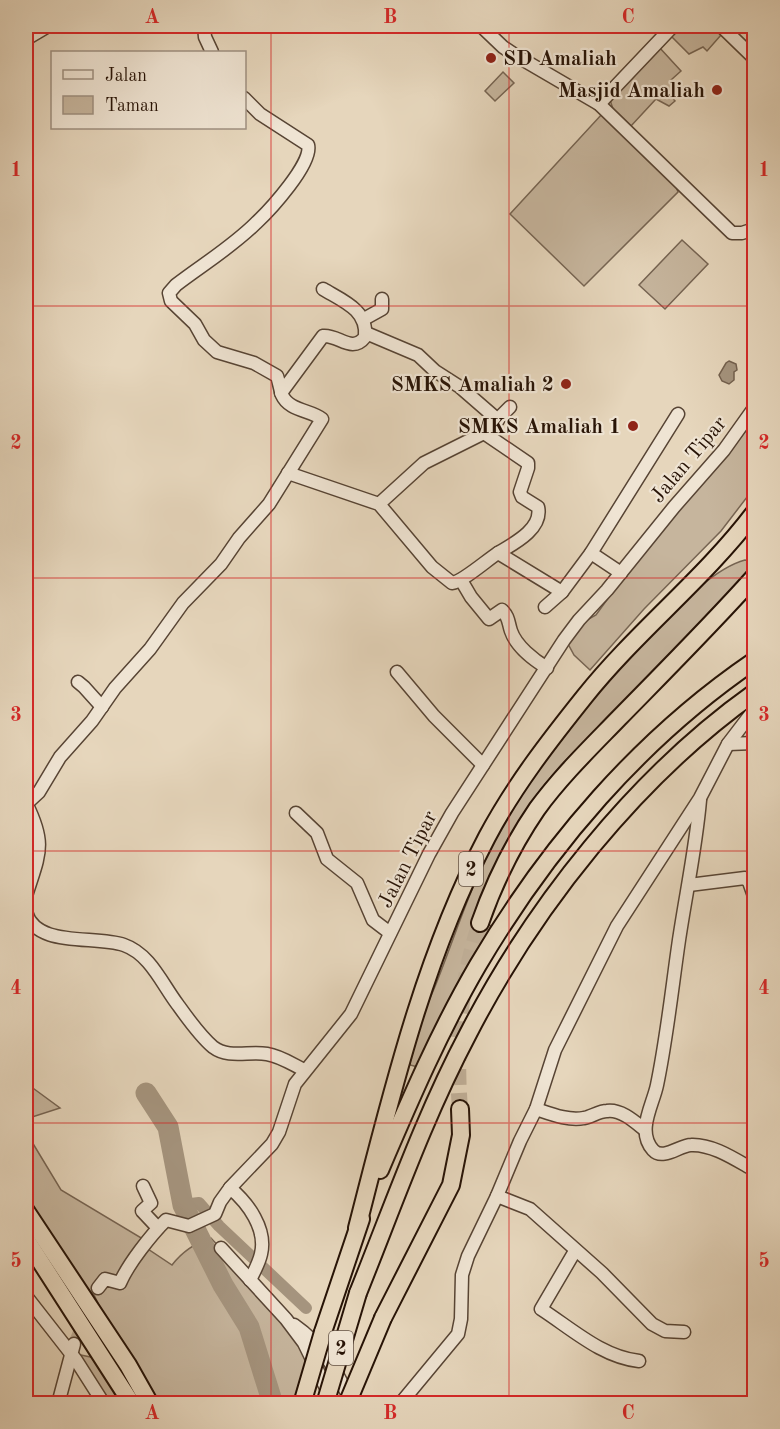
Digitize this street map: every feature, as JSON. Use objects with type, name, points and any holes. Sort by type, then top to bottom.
[{"type":"highway","name":"2","points":[[302,1404],[357,1228],[393,1090],[426,984],[446,928],[487,837],[507,801],[530,767],[585,695],[604,672],[736,537],[754,513]]},
{"type":"highway","points":[[736,537],[754,535]]},
{"type":"highway","name":"2","points":[[480,923],[508,857],[521,833],[552,790],[754,577]]},
{"type":"highway","name":"2","points":[[357,1228],[399,1126],[453,1013],[488,950],[543,868],[587,813],[630,765],[664,732],[754,661]]},
{"type":"highway","name":"2","points":[[325,1404],[358,1293],[409,1162],[466,1036],[504,969],[540,914],[580,862],[624,812],[674,760],[754,693]]},
{"type":"highway","name":"2","points":[[347,1404],[383,1318],[451,1185],[461,1135],[460,1109]]},
{"type":"highway","points":[[26,1211],[128,1365],[150,1404]]},
{"type":"highway","points":[[26,1239],[132,1404]]},
{"type":"street","points":[[26,39],[48,26]]},
{"type":"street","points":[[204,26],[205,37],[212,51]]},
{"type":"street","points":[[481,26],[514,56],[599,104],[732,233],[754,229]]},
{"type":"street","points":[[599,104],[673,26]]},
{"type":"street","points":[[721,26],[754,58]]},
{"type":"street","points":[[27,890],[37,863],[40,843],[39,834],[26,803],[43,786],[69,746],[92,721],[115,688],[150,649],[183,603],[221,564],[268,504],[322,418],[293,407],[286,401],[281,393],[277,376],[268,369],[218,352],[204,340],[195,324],[171,301],[170,293],[176,285],[256,224],[294,180],[308,154],[308,144],[260,114],[246,100]]},
{"type":"street","points":[[281,393],[323,336],[329,335],[352,344],[362,341],[366,333],[364,320],[353,308],[322,289]]},
{"type":"street","points":[[364,320],[382,309],[382,299]]},
{"type":"street","points":[[366,333],[418,355],[498,420]]},
{"type":"street","points":[[379,504],[424,463],[484,433],[510,407]]},
{"type":"street","name":"Jalan Tipar","points":[[158,1228],[166,1220],[189,1226],[215,1214],[230,1188],[272,1144],[279,1132],[292,1090],[304,1070],[351,1014],[429,854],[483,765],[579,620],[728,445],[754,408]]},
{"type":"street","points":[[545,607],[562,592],[591,553],[678,414]]},
{"type":"street","points":[[288,473],[379,504],[432,567],[452,583],[461,580],[478,566],[522,539],[535,524],[539,511],[538,507],[522,497],[520,492],[528,463],[484,433]]},
{"type":"street","points":[[498,553],[562,592]]},
{"type":"street","points":[[591,553],[621,573]]},
{"type":"street","points":[[461,580],[489,619],[502,610],[508,615],[510,630],[515,638],[529,655],[547,668]]},
{"type":"street","points":[[397,672],[434,716],[483,765]]},
{"type":"street","points":[[78,682],[102,707]]},
{"type":"street","points":[[400,1404],[458,1334],[461,1319],[461,1286],[465,1266],[536,1109],[555,1050],[617,926],[700,798],[728,744],[754,710]]},
{"type":"street","points":[[728,744],[754,743]]},
{"type":"street","points":[[645,1130],[659,1074],[689,885],[700,798]]},
{"type":"street","points":[[296,813],[317,833],[327,859],[357,883],[373,920],[390,933]]},
{"type":"street","points":[[689,885],[745,878],[754,896]]},
{"type":"street","points":[[26,912],[34,928],[50,935],[123,944],[139,952],[158,974],[178,1006],[219,1051],[229,1054],[269,1054],[304,1070]]},
{"type":"street","points":[[536,1109],[567,1118],[583,1118],[614,1111],[629,1118],[645,1130],[653,1150],[658,1153],[671,1152],[684,1145],[697,1145],[714,1150],[754,1170]]},
{"type":"street","points":[[98,1288],[105,1279],[120,1284],[126,1269],[158,1228],[142,1211],[151,1203],[144,1186]]},
{"type":"street","points":[[230,1188],[253,1214],[259,1226],[262,1244],[260,1258],[252,1275]]},
{"type":"street","points":[[497,1196],[530,1209],[595,1267],[652,1324],[665,1330],[684,1332]]},
{"type":"street","points":[[222,1248],[252,1275],[304,1343],[333,1404]]},
{"type":"street","points":[[575,1251],[541,1309],[606,1352],[639,1361]]},
{"type":"street","points":[[27,1301],[72,1348],[104,1404]]},
{"type":"street","points":[[286,1319],[310,1335],[321,1347],[353,1404]]},
{"type":"street","points":[[58,1404],[72,1348]]},
{"type":"green space","points":[[679,26],[712,26],[721,35],[707,51],[703,47],[689,54],[670,35]]},
{"type":"green space","points":[[659,47],[681,71],[671,80],[676,85],[668,92],[675,101],[669,106],[656,99],[631,126],[613,109],[610,100]]},
{"type":"green space","points":[[503,72],[514,83],[495,101],[485,91]]},
{"type":"green space","points":[[602,114],[675,184],[678,192],[584,286],[510,214]]},
{"type":"green space","points":[[682,240],[708,264],[665,309],[639,285]]},
{"type":"green space","points":[[754,421],[754,488],[721,531],[644,609],[590,670],[574,655],[567,642],[578,625],[596,615],[628,571]]},
{"type":"green space","points":[[745,560],[752,562],[752,568],[707,619],[561,765],[521,818],[496,863],[473,920],[492,926],[445,1007],[418,1067],[410,1065],[411,1047],[475,882],[490,849],[524,790],[563,734],[653,632],[708,580]]},
{"type":"green space","points":[[26,1083],[60,1108],[26,1119]]},
{"type":"green space","points":[[26,1132],[61,1190],[148,1242],[145,1247],[172,1265],[189,1248],[211,1238],[286,1319],[311,1371],[302,1403],[152,1403],[128,1365],[94,1295],[54,1252],[26,1211]]},
{"type":"green space","points":[[71,1353],[105,1360],[132,1403],[104,1403]]},
{"type":"shaded area","points":[[729,361],[736,364],[737,370],[734,372],[734,380],[729,384],[722,381],[719,375]]},
{"type":"waterway","points":[[146,1093],[168,1127],[183,1205],[223,1285],[249,1327],[273,1404]]},
{"type":"waterway","points":[[183,1205],[199,1203],[219,1226],[306,1308]]},
{"type":"tunnel","points":[[460,1109],[458,1061],[461,1014],[468,968],[480,923]]},
{"type":"tunnel","points":[[74,1344],[98,1288]]},
{"type":"place","name":"SD Amaliah","points":[[491,58]]},
{"type":"place","name":"Masjid Amaliah","points":[[717,90]]},
{"type":"place","name":"SMKS Amaliah 2","points":[[566,384]]},
{"type":"place","name":"SMKS Amaliah 1","points":[[633,426]]}]
